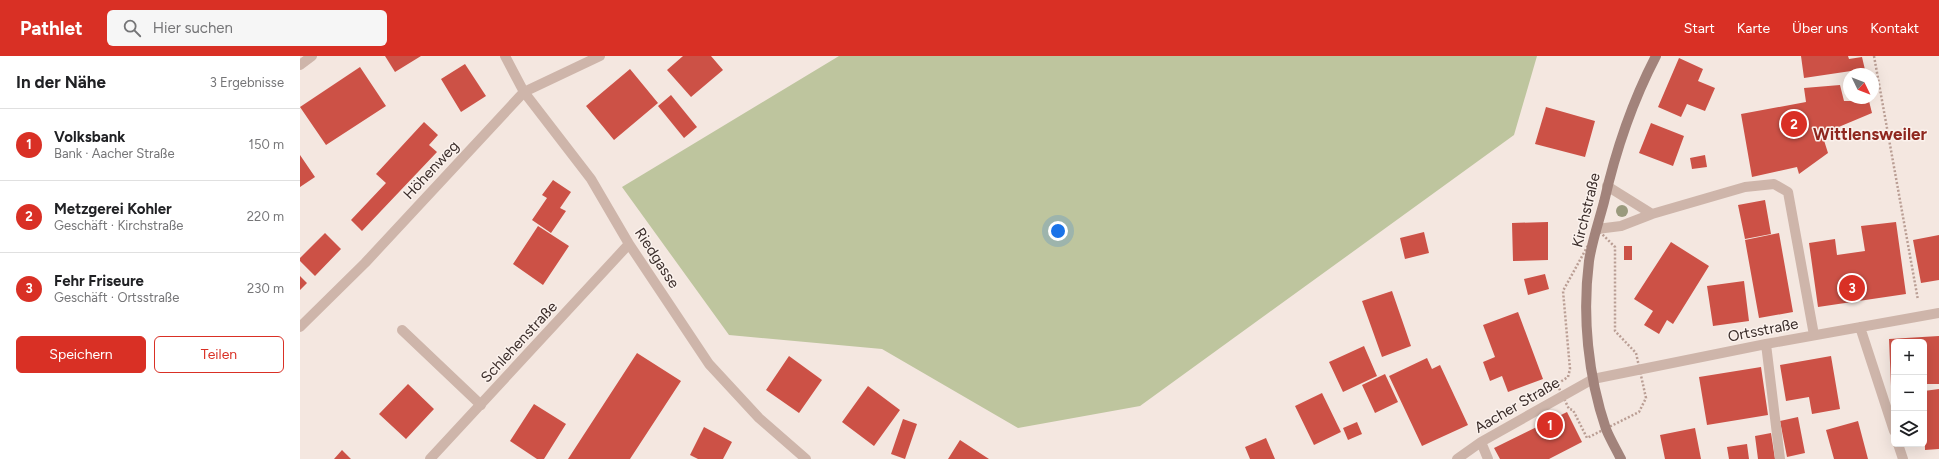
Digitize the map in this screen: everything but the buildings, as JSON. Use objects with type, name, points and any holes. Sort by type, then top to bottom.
[{"type":"street","points":[[300,65],[312,56]]},
{"type":"street","name":"Riedgasse","points":[[505,56],[524,92],[591,179],[629,244],[709,364],[759,418],[806,459]]},
{"type":"street","name":"Höhenweg","points":[[300,327],[365,262],[524,92],[600,56]]},
{"type":"street","name":"Kirchstraße","points":[[1621,459],[1606,429],[1593,379],[1589,356],[1586,294],[1590,259],[1617,148],[1638,92],[1656,56]]},
{"type":"street","points":[[1597,229],[1621,226],[1652,214],[1745,187],[1774,184],[1788,192],[1814,335]]},
{"type":"street","points":[[1607,186],[1652,214]]},
{"type":"street","name":"Schlehenstraße","points":[[430,459],[629,244]]},
{"type":"street","name":"Ortsstraße","points":[[1593,379],[1766,344],[1939,313]]},
{"type":"street","points":[[1860,327],[1891,422]]},
{"type":"street","points":[[402,330],[481,405]]},
{"type":"street","points":[[1766,344],[1780,459]]},
{"type":"street","name":"Aacher Straße","points":[[1458,459],[1481,442],[1593,379]]},
{"type":"street","points":[[1481,442],[1488,459]]},
{"type":"street","points":[[1899,447],[1903,459]]},
{"type":"path","points":[[1874,56],[1921,316]]},
{"type":"path","points":[[1615,247],[1615,331]]},
{"type":"path","points":[[1563,291],[1570,369]]},
{"type":"green space","points":[[839,56],[1537,56],[1514,135],[1140,406],[1018,428],[882,349],[729,335],[622,187]]},
{"type":"place","name":"Metzgerei Kohler","points":[[1794,124]]},
{"type":"place","name":"Fehr Friseure","points":[[1852,288]]},
{"type":"place","name":"Volksbank","points":[[1550,425]]},
{"type":"district","name":"Wittlensweiler","points":[[1870,134]]}]
